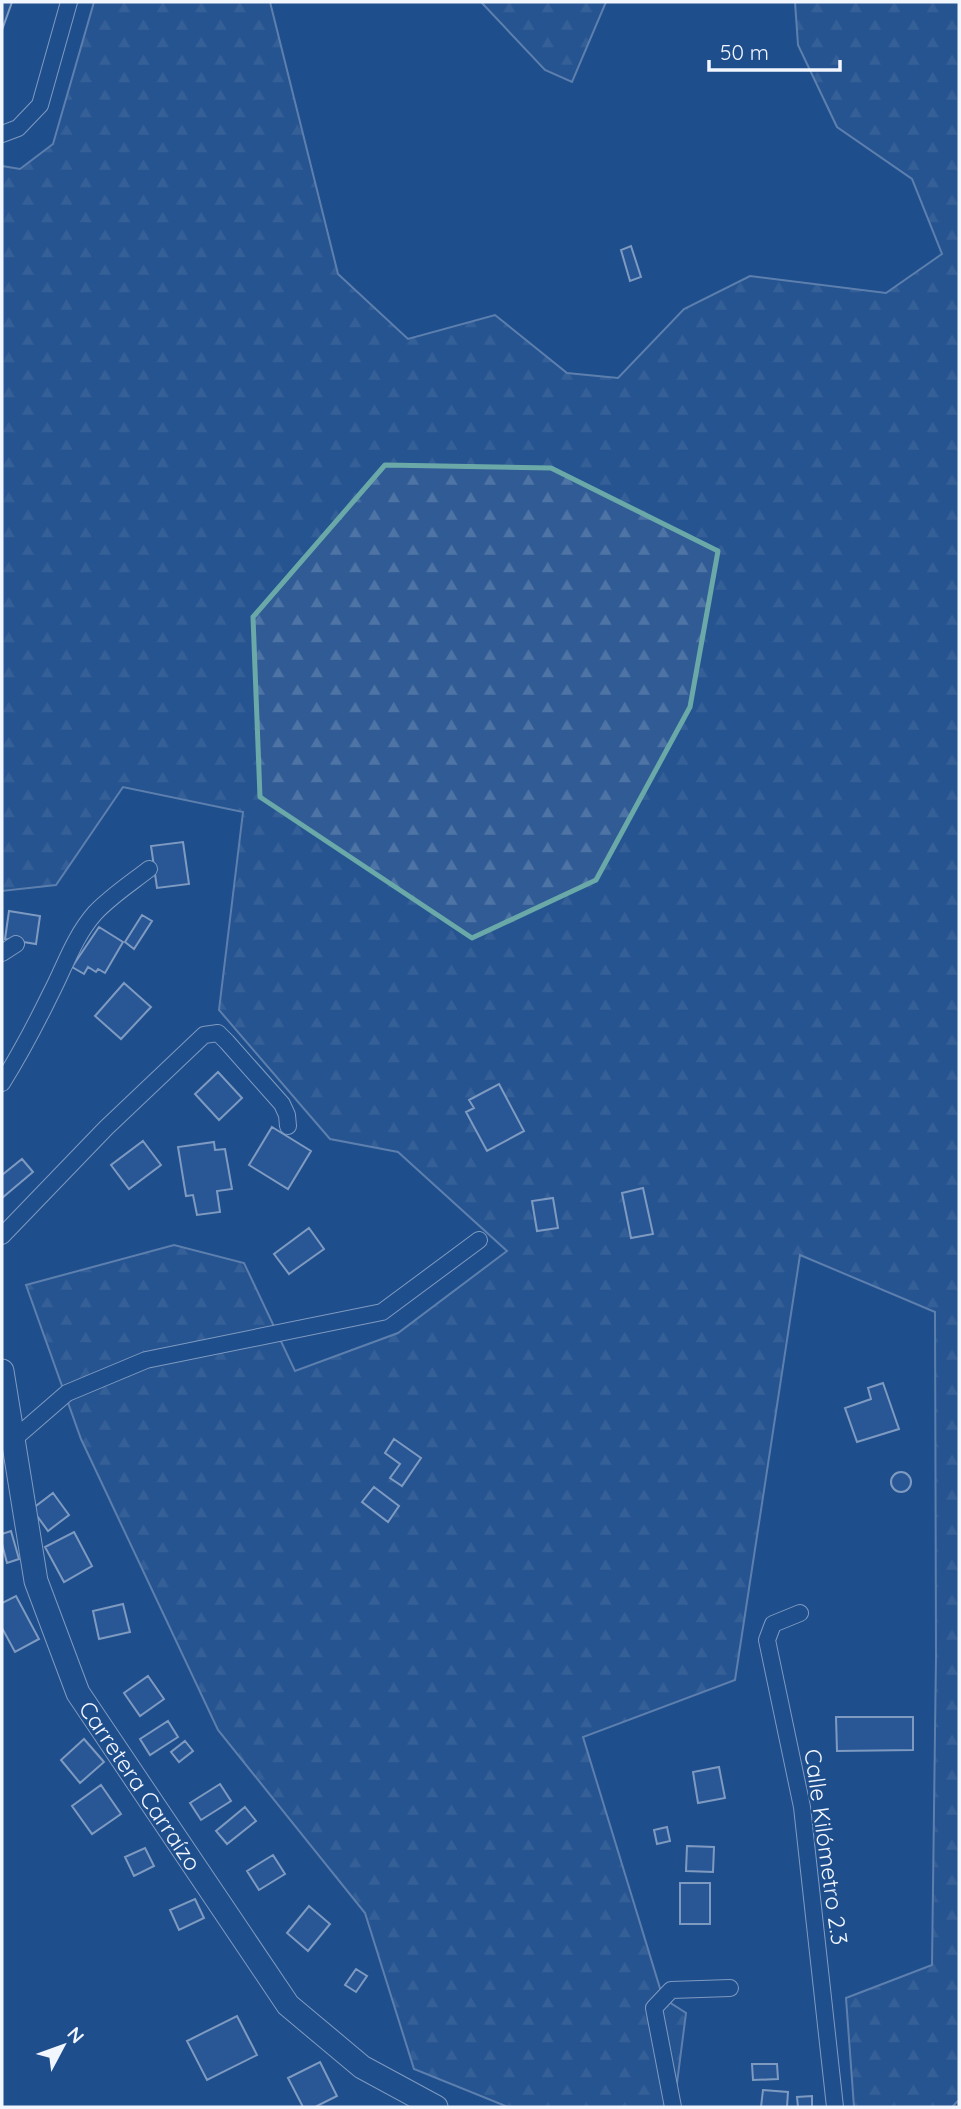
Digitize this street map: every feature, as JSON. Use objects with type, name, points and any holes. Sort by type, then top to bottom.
[{"type":"street","points":[[2,134],[18,128],[40,105],[69,2]]},
{"type":"street","points":[[2,1083],[16,1062],[65,960],[86,924],[96,912],[149,869]]},
{"type":"street","points":[[2,1236],[87,1146],[204,1035],[218,1033],[227,1042],[282,1104],[288,1126]]},
{"type":"street","points":[[8,1439],[67,1393],[146,1360],[382,1312],[479,1240]]},
{"type":"street","name":"Carretera Carraízo","points":[[2,1370],[8,1439],[36,1581],[78,1693],[288,2005],[362,2067],[436,2107]]},
{"type":"street","name":"Calle Kilómetro 2.3","points":[[800,1613],[773,1624],[767,1640],[802,1807],[835,2107]]},
{"type":"street","points":[[673,2107],[654,2008],[671,1990],[730,1988]]},
{"type":"highlighted area","points":[[385,465],[551,468],[718,551],[690,707],[596,880],[472,938],[260,797],[253,617]]},
{"type":"green space","points":[[94,2],[270,2],[338,274],[408,339],[495,315],[567,373],[618,378],[684,309],[750,276],[886,293],[942,254],[912,179],[837,127],[798,45],[795,2],[959,2],[959,2100],[952,2107],[854,2107],[846,1998],[932,1965],[936,1656],[935,1312],[800,1255],[735,1680],[583,1737],[663,1998],[686,2013],[677,2083],[665,2107],[508,2107],[414,2069],[365,1913],[218,1730],[81,1439],[26,1285],[174,1245],[244,1263],[295,1371],[398,1333],[507,1251],[398,1152],[330,1139],[219,1010],[243,812],[123,787],[56,885],[2,891],[2,166],[20,169],[53,144]]},
{"type":"green space","points":[[481,2],[606,2],[572,82],[545,70]]},
{"type":"building","points":[[2,2],[12,2],[2,30]]},
{"type":"building","points":[[631,246],[641,277],[630,281],[621,250]]},
{"type":"building","points":[[183,842],[189,884],[157,888],[151,846]]},
{"type":"building","points":[[9,911],[40,916],[36,944],[5,939]]},
{"type":"building","points":[[142,915],[152,921],[134,949],[125,942]]},
{"type":"building","points":[[99,927],[123,942],[105,973],[88,967],[84,974],[72,967]]},
{"type":"building","points":[[124,983],[151,1007],[121,1039],[95,1016]]},
{"type":"building","points":[[218,1072],[242,1098],[219,1120],[195,1094]]},
{"type":"building","points":[[499,1084],[524,1131],[487,1151],[466,1112],[474,1108],[469,1100]]},
{"type":"building","points":[[272,1127],[311,1151],[288,1189],[249,1165]]},
{"type":"building","points":[[143,1141],[161,1165],[129,1189],[111,1165]]},
{"type":"building","points":[[214,1142],[215,1150],[225,1149],[232,1189],[217,1191],[220,1212],[197,1215],[193,1195],[186,1196],[178,1147]]},
{"type":"building","points":[[22,1159],[33,1172],[2,1198],[2,1175]]},
{"type":"building","points":[[643,1188],[653,1234],[631,1238],[622,1193]]},
{"type":"building","points":[[553,1198],[558,1228],[537,1231],[532,1201]]},
{"type":"building","points":[[309,1228],[324,1249],[289,1274],[274,1254]]},
{"type":"building","points":[[883,1383],[899,1429],[857,1442],[845,1408],[871,1399],[868,1388]]},
{"type":"building","points":[[394,1439],[421,1458],[402,1486],[390,1478],[400,1464],[385,1453]]},
{"type":"building","points":[[901,1472],[908,1475],[911,1482],[908,1489],[901,1492],[894,1489],[891,1482],[894,1475]]},
{"type":"building","points":[[374,1487],[399,1506],[388,1522],[362,1502]]},
{"type":"building","points":[[53,1493],[69,1515],[48,1531],[32,1509]]},
{"type":"building","points":[[11,1531],[19,1559],[7,1563],[2,1534]]},
{"type":"building","points":[[74,1532],[92,1566],[64,1582],[45,1547]]},
{"type":"building","points":[[16,1596],[39,1639],[15,1652],[2,1628],[2,1603]]},
{"type":"building","points":[[123,1604],[130,1632],[99,1639],[93,1611]]},
{"type":"building","points":[[148,1676],[164,1699],[140,1716],[124,1693]]},
{"type":"building","points":[[836,1717],[913,1717],[913,1750],[837,1751]]},
{"type":"building","points":[[168,1721],[178,1737],[150,1755],[140,1739]]},
{"type":"building","points":[[84,1739],[104,1762],[80,1783],[61,1760]]},
{"type":"building","points":[[185,1741],[193,1751],[179,1762],[171,1752]]},
{"type":"building","points":[[719,1767],[725,1798],[698,1803],[693,1772]]},
{"type":"building","points":[[220,1784],[231,1801],[201,1820],[190,1803]]},
{"type":"building","points":[[101,1785],[121,1814],[92,1834],[72,1806]]},
{"type":"building","points":[[245,1807],[256,1821],[227,1844],[216,1831]]},
{"type":"building","points":[[667,1827],[670,1841],[657,1844],[654,1830]]},
{"type":"building","points":[[687,1846],[714,1847],[713,1872],[686,1871]]},
{"type":"building","points":[[145,1848],[154,1866],[134,1876],[125,1857]]},
{"type":"building","points":[[273,1855],[285,1874],[259,1890],[247,1871]]},
{"type":"building","points":[[680,1883],[710,1883],[710,1924],[680,1924]]},
{"type":"building","points":[[195,1899],[204,1918],[179,1930],[170,1910]]},
{"type":"building","points":[[309,1906],[330,1924],[308,1951],[287,1933]]},
{"type":"building","points":[[356,1969],[367,1976],[356,1992],[345,1985]]},
{"type":"building","points":[[237,2016],[257,2055],[207,2080],[187,2041]]},
{"type":"building","points":[[320,2062],[337,2096],[315,2107],[303,2107],[288,2078]]},
{"type":"building","points":[[752,2064],[777,2064],[778,2079],[753,2080]]},
{"type":"building","points":[[763,2090],[788,2092],[787,2107],[761,2107]]},
{"type":"building","points":[[812,2096],[812,2107],[798,2107],[797,2097]]}]
